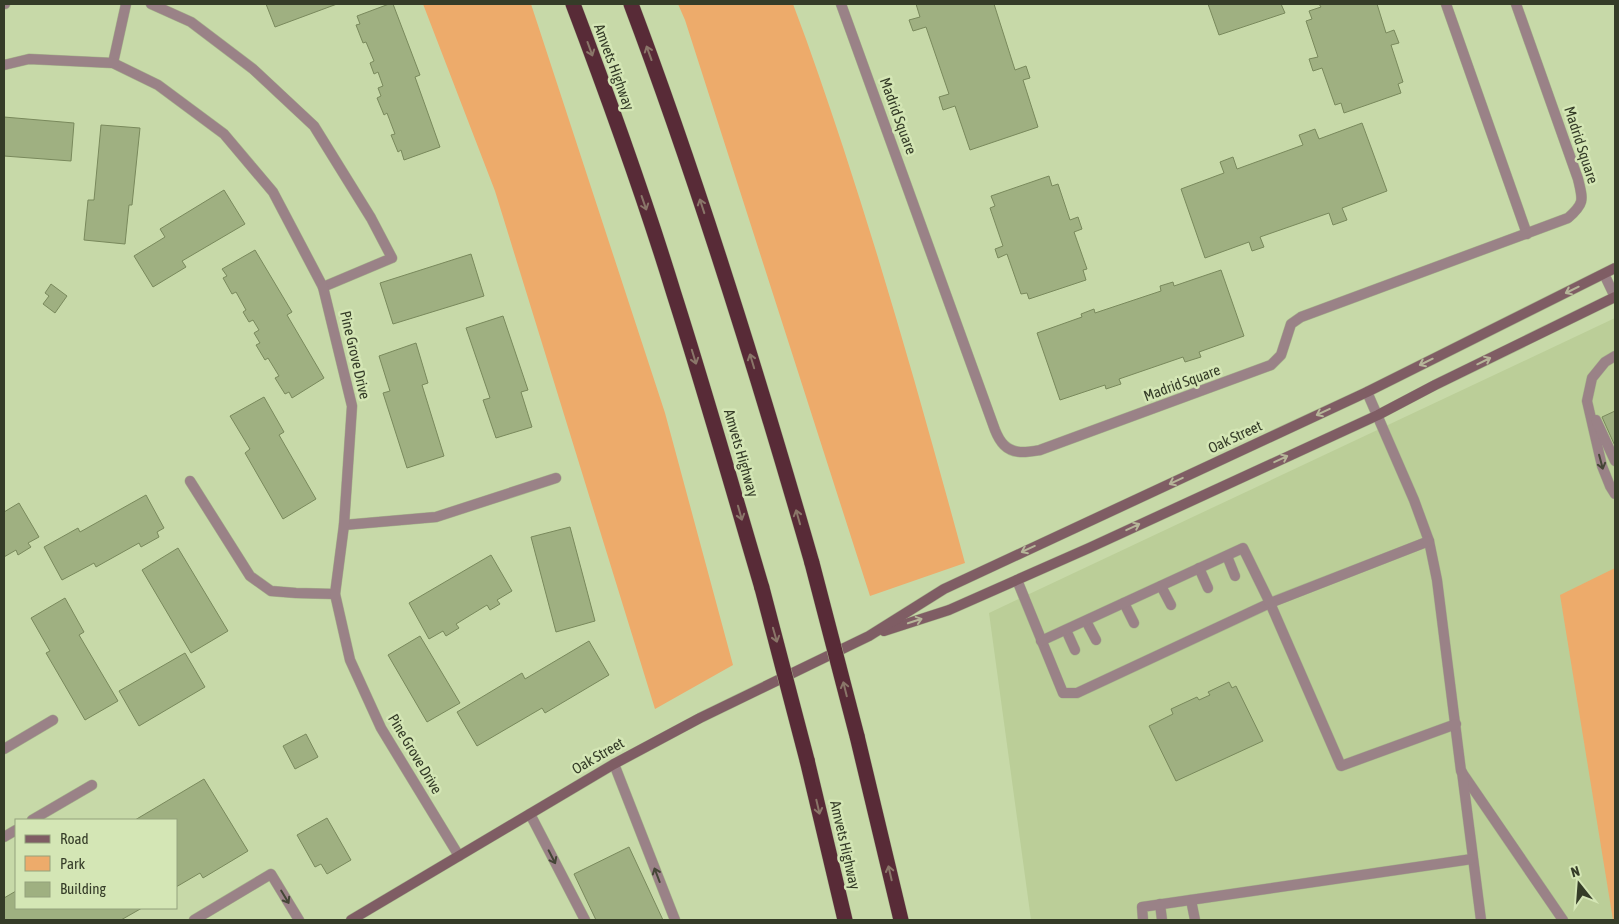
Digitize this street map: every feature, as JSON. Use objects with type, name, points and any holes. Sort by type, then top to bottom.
[{"type":"highway","name":"Amvets Highway","points":[[573,4],[630,162],[674,292],[717,432],[762,588],[807,760],[845,920]]},
{"type":"highway","points":[[631,4],[681,141],[769,416],[812,564],[857,736],[901,920]]},
{"type":"main road","name":"Oak Street","points":[[355,919],[614,764],[700,718],[869,636],[944,589],[1367,392],[1615,268]]},
{"type":"main road","name":"Oak Street","points":[[869,636],[948,610],[1017,580],[1378,415],[1436,384],[1615,297]]},
{"type":"street","points":[[113,62],[126,4]]},
{"type":"street","points":[[151,4],[190,22],[253,69],[314,126],[371,218],[392,258],[323,287]]},
{"type":"street","name":"Madrid Square","points":[[841,4],[995,430],[1003,445],[1014,451],[1027,453],[1040,450],[1256,372],[1271,365],[1281,355],[1291,324],[1301,317],[1568,218],[1579,208],[1582,196],[1578,179],[1516,4]]},
{"type":"street","points":[[1446,4],[1527,234]]},
{"type":"street","name":"Pine Grove Drive","points":[[4,65],[29,58],[113,62],[158,85],[224,134],[273,192],[323,287],[352,406],[344,525],[336,594],[350,660],[381,728],[459,856]]},
{"type":"street","points":[[1604,274],[1615,297]]},
{"type":"street","points":[[1615,356],[1605,362],[1592,378],[1587,401],[1602,466],[1615,494]]},
{"type":"street","points":[[1367,392],[1414,500],[1429,541],[1437,580],[1481,920]]},
{"type":"street","points":[[1587,401],[1615,461]]},
{"type":"street","points":[[344,525],[436,517],[556,478]]},
{"type":"street","points":[[190,482],[250,576],[271,591],[336,594]]},
{"type":"street","points":[[1017,580],[1063,693],[1077,693],[1089,683],[1110,672],[1249,609],[1270,603],[1429,541]]},
{"type":"street","points":[[1041,641],[1243,548],[1270,603],[1341,766],[1456,724]]},
{"type":"street","points":[[1227,556],[1235,576]]},
{"type":"street","points":[[1199,568],[1208,588]]},
{"type":"street","points":[[1161,586],[1171,606]]},
{"type":"street","points":[[1124,603],[1134,623]]},
{"type":"street","points":[[1086,620],[1096,640]]},
{"type":"street","points":[[1066,630],[1075,650]]},
{"type":"street","points":[[4,749],[53,720]]},
{"type":"street","points":[[614,764],[675,920]]},
{"type":"street","points":[[1462,771],[1563,920]]},
{"type":"street","points":[[34,819],[92,785]]},
{"type":"street","points":[[530,814],[585,920]]},
{"type":"street","points":[[4,837],[15,831]]},
{"type":"street","points":[[1144,920],[1142,907],[1472,859]]},
{"type":"street","points":[[194,920],[271,874],[299,920]]},
{"type":"street","points":[[1191,900],[1195,920]]},
{"type":"street","points":[[1160,904],[1162,920]]},
{"type":"shaded area","points":[[1615,318],[1615,920],[1031,920],[989,613]]},
{"type":"green space","points":[[423,4],[531,4],[665,413],[733,665],[655,709],[495,191]]},
{"type":"green space","points":[[678,4],[793,4],[813,57],[876,250],[922,406],[965,563],[870,596],[685,20]]},
{"type":"green space","points":[[1615,568],[1615,920],[1613,920],[1560,595]]},
{"type":"building","points":[[266,4],[337,4],[275,27]]},
{"type":"building","points":[[393,4],[420,75],[415,77],[440,147],[404,160],[401,150],[398,152],[391,135],[395,134],[387,113],[384,115],[377,98],[381,96],[378,88],[383,86],[378,72],[374,74],[370,63],[374,61],[366,42],[363,43],[356,25],[360,24],[357,16]]},
{"type":"building","points":[[916,4],[994,4],[1015,70],[1026,66],[1030,78],[1023,80],[1038,127],[970,150],[955,106],[943,110],[939,97],[949,94],[926,27],[913,31],[909,20],[920,17]]},
{"type":"building","points":[[1208,4],[1281,4],[1285,13],[1219,35]]},
{"type":"building","points":[[1319,4],[1377,4],[1386,33],[1394,30],[1399,43],[1391,45],[1403,82],[1398,84],[1401,93],[1344,113],[1341,103],[1335,105],[1322,68],[1313,71],[1309,59],[1318,57],[1306,21],[1312,19],[1309,11],[1321,7]]},
{"type":"building","points":[[4,117],[74,123],[71,161],[4,156]]},
{"type":"building","points":[[1362,123],[1387,191],[1342,208],[1347,220],[1333,225],[1329,213],[1260,237],[1264,247],[1252,251],[1249,242],[1205,258],[1181,189],[1224,173],[1220,162],[1233,157],[1237,169],[1303,145],[1299,135],[1315,129],[1319,139]]},
{"type":"building","points":[[101,125],[140,128],[132,205],[129,205],[125,244],[84,240],[88,200],[94,200]]},
{"type":"building","points":[[1049,176],[1052,186],[1058,184],[1070,220],[1078,217],[1082,229],[1074,232],[1087,269],[1083,270],[1086,280],[1029,299],[1027,293],[1021,294],[1007,254],[998,258],[995,249],[1003,246],[990,208],[995,206],[991,196]]},
{"type":"building","points":[[224,190],[245,224],[182,261],[186,267],[153,287],[134,256],[165,237],[160,229]]},
{"type":"building","points":[[255,250],[292,312],[287,315],[324,378],[292,398],[289,392],[285,394],[275,378],[279,376],[268,358],[265,360],[256,345],[260,343],[254,333],[259,330],[253,320],[249,322],[243,312],[246,310],[236,292],[232,294],[223,278],[227,276],[222,269]]},
{"type":"building","points":[[471,254],[484,296],[393,324],[380,283]]},
{"type":"building","points":[[1221,270],[1244,336],[1199,352],[1201,357],[1185,362],[1183,357],[1119,379],[1121,384],[1106,389],[1105,385],[1060,400],[1037,333],[1082,317],[1081,314],[1094,309],[1095,313],[1161,291],[1160,286],[1173,282],[1174,286]]},
{"type":"building","points":[[51,284],[67,296],[55,313],[43,304],[49,296],[45,293]]},
{"type":"building","points":[[503,316],[528,390],[521,392],[532,427],[496,438],[483,400],[490,398],[466,328]]},
{"type":"building","points":[[416,343],[428,383],[422,385],[444,456],[407,468],[383,393],[390,391],[379,356]]},
{"type":"building","points":[[264,397],[284,432],[279,435],[316,499],[283,519],[245,453],[250,449],[230,416]]},
{"type":"building","points":[[1615,411],[1615,446],[1602,417]]},
{"type":"building","points":[[146,495],[164,528],[157,532],[159,537],[141,547],[139,543],[96,567],[94,563],[62,580],[44,547],[78,528],[80,532]]},
{"type":"building","points":[[19,503],[39,537],[28,543],[31,547],[18,555],[16,550],[4,557],[4,512]]},
{"type":"building","points":[[570,527],[595,621],[556,632],[531,537]]},
{"type":"building","points":[[178,548],[228,631],[191,653],[142,570]]},
{"type":"building","points":[[491,555],[512,591],[497,600],[500,604],[490,610],[487,605],[456,624],[459,628],[446,636],[443,631],[429,639],[409,603]]},
{"type":"building","points":[[65,598],[84,632],[79,635],[118,701],[85,720],[46,653],[50,651],[31,618]]},
{"type":"building","points":[[420,636],[460,703],[427,722],[388,655]]},
{"type":"building","points":[[589,641],[609,675],[545,713],[542,708],[477,746],[457,712],[522,673],[525,679]]},
{"type":"building","points":[[185,653],[205,687],[139,726],[119,691]]},
{"type":"building","points":[[1229,682],[1232,688],[1236,686],[1263,741],[1176,781],[1149,726],[1173,714],[1171,709],[1197,697],[1199,700],[1210,695],[1208,692]]},
{"type":"building","points":[[306,734],[318,757],[295,769],[283,746]]},
{"type":"building","points":[[204,779],[248,851],[203,878],[200,873],[178,886],[178,819],[137,819]]},
{"type":"building","points":[[327,818],[351,860],[327,874],[321,864],[315,867],[297,835]]},
{"type":"building","points":[[629,847],[663,920],[596,920],[574,874]]},
{"type":"building","points":[[15,892],[15,909],[140,909],[121,920],[4,920],[4,898]]}]
